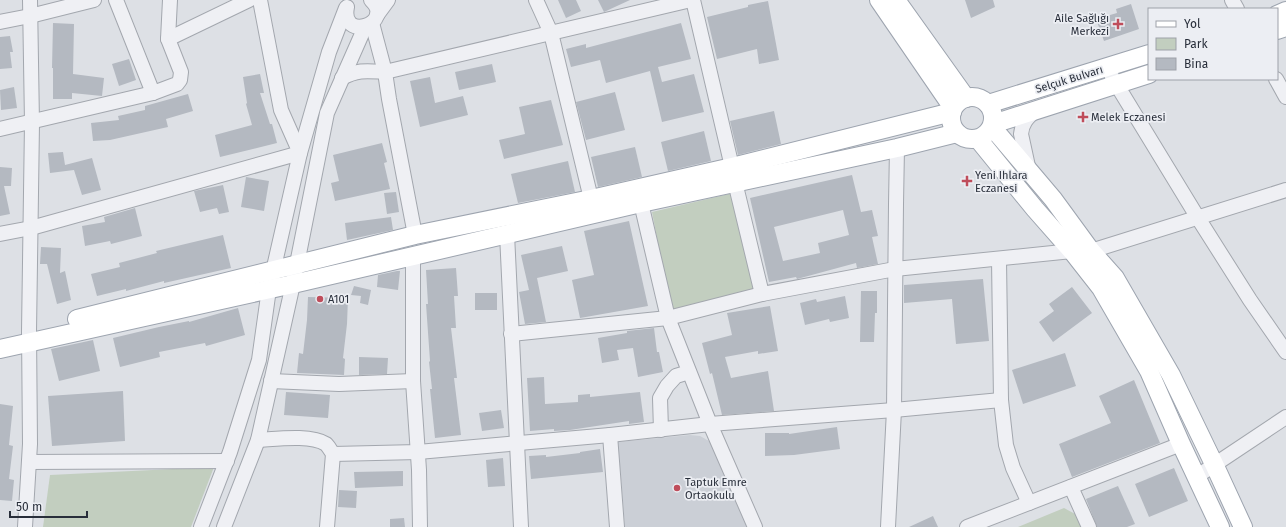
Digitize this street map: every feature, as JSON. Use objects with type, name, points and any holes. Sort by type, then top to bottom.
[{"type":"main road","points":[[879,0],[957,106]]},
{"type":"main road","points":[[0,337],[29,337],[293,284],[507,234],[592,207],[641,203],[957,106],[977,97],[983,99],[988,104],[992,109],[994,116],[992,126],[986,134],[978,139],[966,138],[957,133],[951,123],[957,106],[896,0]]},
{"type":"main road","name":"Selçuk Bulvarı","points":[[988,104],[1148,54]]},
{"type":"main road","name":"Selçuk Bulvarı","points":[[992,126],[1117,86],[1148,74]]},
{"type":"main road","points":[[992,126],[1053,199],[1091,251],[1115,278],[1163,361],[1214,464],[1243,527]]},
{"type":"main road","points":[[0,349],[29,337],[272,270],[415,235],[592,207],[733,174],[897,148],[957,133]]},
{"type":"main road","points":[[978,139],[1101,288],[1150,371],[1181,444],[1220,527]]},
{"type":"street","points":[[25,527],[29,462],[32,123],[30,0]]},
{"type":"street","points":[[0,22],[94,0]]},
{"type":"street","points":[[116,0],[153,93]]},
{"type":"street","points":[[0,130],[153,93],[177,84],[180,80],[181,72],[168,40],[170,0]]},
{"type":"street","points":[[168,40],[249,0]]},
{"type":"street","points":[[260,0],[281,110],[300,153]]},
{"type":"street","points":[[224,527],[258,440],[293,284],[327,113],[342,78],[371,22],[376,8],[371,0]]},
{"type":"street","points":[[348,4],[347,18],[351,24],[359,28],[371,22],[388,0]]},
{"type":"street","points":[[536,0],[551,33],[592,207]]},
{"type":"street","points":[[342,78],[352,72],[385,72],[692,0],[762,294]]},
{"type":"street","points":[[201,527],[227,460],[259,360],[272,270],[300,153],[329,52],[348,4]]},
{"type":"street","points":[[371,22],[385,72],[415,235]]},
{"type":"street","points":[[1106,68],[1198,218],[1286,352]]},
{"type":"street","points":[[1277,80],[1286,97]]},
{"type":"street","points":[[1029,171],[1022,129],[1027,118],[1035,111]]},
{"type":"street","points":[[888,527],[894,410],[897,148]]},
{"type":"street","points":[[0,234],[30,228],[300,153]]},
{"type":"street","points":[[1091,251],[1286,190]]},
{"type":"street","points":[[641,203],[668,318],[710,424],[755,527]]},
{"type":"street","points":[[507,234],[521,527]]},
{"type":"street","points":[[511,334],[668,318],[762,294],[895,269],[999,260],[1072,251]]},
{"type":"street","points":[[412,256],[413,381],[418,452],[420,527]]},
{"type":"street","points":[[999,260],[1001,400],[1006,445],[1013,468],[1029,503]]},
{"type":"street","points":[[661,430],[660,398],[667,386],[676,376],[689,372]]},
{"type":"street","points":[[271,381],[339,384],[413,381]]},
{"type":"street","points":[[333,454],[418,452],[610,435],[710,424],[1001,400]]},
{"type":"street","points":[[1196,477],[1286,418]]},
{"type":"street","points":[[610,435],[617,527]]},
{"type":"street","points":[[258,440],[297,438],[316,440],[327,445],[333,454],[328,527]]},
{"type":"street","points":[[967,527],[999,521],[1029,503],[1181,444]]},
{"type":"street","points":[[29,462],[227,460]]},
{"type":"street","points":[[1071,487],[1089,527]]},
{"type":"shaded area","name":"Taptuk Emre Ortaokulu","points":[[690,435],[700,436],[709,441],[715,449],[748,527],[625,527],[618,442]]},
{"type":"green space","points":[[733,193],[754,292],[671,311],[652,212]]},
{"type":"green space","points":[[214,467],[191,527],[43,527],[50,475]]},
{"type":"green space","points":[[1064,508],[1077,515],[1082,527],[1018,527]]},
{"type":"building","points":[[558,0],[576,0],[581,11],[566,18]]},
{"type":"building","points":[[598,0],[630,0],[604,12]]},
{"type":"building","points":[[965,0],[993,0],[995,7],[971,18]]},
{"type":"building","points":[[768,1],[779,60],[759,64],[757,49],[717,59],[707,17],[748,7],[748,5]]},
{"type":"building","name":"Aile Sağlığı Merkezi","points":[[1131,4],[1139,29],[1104,41],[1096,19],[1117,13],[1116,9]]},
{"type":"building","points":[[53,23],[74,24],[73,74],[104,78],[102,96],[72,93],[72,99],[53,99]]},
{"type":"building","points":[[681,23],[691,59],[658,67],[662,82],[694,74],[704,112],[662,122],[650,71],[606,83],[600,60],[571,67],[566,49],[586,44],[586,48]]},
{"type":"building","points":[[10,36],[13,52],[10,52],[12,68],[0,69],[0,37]]},
{"type":"building","points":[[129,59],[136,80],[119,86],[112,64]]},
{"type":"building","points":[[492,64],[496,82],[459,90],[455,72]]},
{"type":"building","points":[[260,74],[264,93],[260,93],[270,124],[272,124],[277,143],[220,157],[215,135],[252,125],[246,104],[243,77]]},
{"type":"building","points":[[430,77],[435,103],[463,96],[468,115],[420,127],[410,81]]},
{"type":"building","points":[[14,87],[17,108],[1,110],[0,90]]},
{"type":"building","points":[[615,92],[625,130],[586,140],[576,102]]},
{"type":"building","points":[[188,94],[193,111],[166,119],[168,127],[110,140],[93,141],[91,123],[119,120],[118,116],[145,110],[145,106]]},
{"type":"building","points":[[551,100],[563,145],[504,159],[499,140],[525,134],[519,107]]},
{"type":"building","points":[[774,111],[781,144],[738,155],[730,121]]},
{"type":"building","points":[[704,131],[711,161],[668,171],[661,142]]},
{"type":"building","points":[[382,143],[387,162],[384,163],[390,189],[335,201],[331,183],[339,181],[333,155]]},
{"type":"building","points":[[635,147],[642,177],[598,187],[591,157]]},
{"type":"building","points":[[63,152],[65,165],[92,158],[101,190],[82,195],[74,170],[50,173],[48,153]]},
{"type":"building","points":[[568,161],[575,192],[518,203],[511,174]]},
{"type":"building","points":[[0,167],[12,168],[11,186],[4,186],[10,214],[0,216]]},
{"type":"building","points":[[852,175],[861,212],[872,210],[878,236],[872,237],[878,264],[857,268],[856,263],[797,279],[796,277],[769,282],[750,198]],"holes":[[[843,210],[849,235],[818,243],[820,253],[783,261],[774,227]]]},
{"type":"building","points":[[246,177],[269,181],[264,211],[241,207]]},
{"type":"building","points":[[223,185],[229,212],[219,214],[217,208],[200,212],[194,191]]},
{"type":"building","points":[[396,192],[399,212],[387,214],[384,193]]},
{"type":"building","points":[[135,208],[142,236],[111,244],[110,241],[85,246],[82,226],[105,222],[104,217]]},
{"type":"building","points":[[391,217],[393,230],[347,240],[345,223]]},
{"type":"building","points":[[629,221],[648,306],[580,318],[572,280],[594,275],[584,231]]},
{"type":"building","points":[[223,235],[231,268],[97,296],[91,274],[120,267],[119,263],[157,253],[156,251]]},
{"type":"building","points":[[562,246],[568,271],[537,278],[546,322],[525,324],[519,292],[529,290],[521,255]]},
{"type":"building","points":[[41,247],[61,248],[60,273],[65,271],[71,300],[57,304],[47,264],[40,264]]},
{"type":"building","points":[[456,268],[458,296],[454,296],[456,328],[451,328],[457,378],[454,378],[461,435],[435,438],[430,389],[432,389],[426,304],[428,304],[426,270]]},
{"type":"building","points":[[400,271],[398,290],[377,287],[378,275]]},
{"type":"building","points":[[983,279],[989,341],[956,344],[952,299],[904,303],[904,285]]},
{"type":"building","points":[[354,286],[371,290],[368,305],[360,303],[361,296],[351,295]]},
{"type":"building","points":[[1072,287],[1092,313],[1053,342],[1039,322],[1054,311],[1049,304]]},
{"type":"building","points":[[861,291],[877,291],[877,313],[875,313],[874,342],[860,342]]},
{"type":"building","points":[[475,293],[497,293],[497,310],[475,310]]},
{"type":"building","points":[[845,296],[849,318],[830,322],[829,319],[805,325],[800,303],[816,299],[817,302]]},
{"type":"building","points":[[308,297],[348,298],[343,358],[345,359],[344,375],[297,373],[299,353],[303,354]]},
{"type":"building","points":[[770,306],[778,351],[758,354],[758,351],[725,357],[731,378],[768,371],[774,411],[722,415],[712,373],[710,374],[702,343],[732,335],[727,313]]},
{"type":"building","points":[[238,308],[245,335],[206,346],[205,343],[159,352],[160,357],[120,367],[113,338],[159,327],[189,322]]},
{"type":"building","points":[[654,328],[657,352],[659,352],[663,372],[638,377],[633,348],[617,350],[619,360],[602,363],[598,338],[627,333],[627,331]]},
{"type":"building","points":[[93,340],[100,371],[59,381],[51,349]]},
{"type":"building","points":[[1065,353],[1076,386],[1023,404],[1012,370]]},
{"type":"building","points":[[359,357],[388,358],[387,374],[359,375]]},
{"type":"building","points":[[544,377],[545,404],[578,402],[578,395],[590,394],[590,397],[640,392],[644,422],[629,424],[629,421],[570,430],[554,431],[554,429],[530,431],[527,378]]},
{"type":"building","points":[[1134,380],[1160,443],[1072,477],[1059,444],[1111,423],[1099,396]]},
{"type":"building","points":[[123,391],[125,441],[52,446],[48,396]]},
{"type":"building","points":[[286,392],[330,395],[328,418],[284,415]]},
{"type":"building","points":[[0,404],[13,406],[9,445],[13,446],[9,479],[14,480],[12,501],[0,500]]},
{"type":"building","points":[[501,410],[504,428],[482,431],[479,413]]},
{"type":"building","points":[[837,427],[840,449],[794,455],[765,456],[765,433],[789,434]]},
{"type":"building","points":[[600,449],[603,472],[531,479],[529,456],[546,455],[546,457]]},
{"type":"building","points":[[503,458],[505,486],[488,487],[486,460]]},
{"type":"building","points":[[1174,468],[1188,501],[1149,517],[1135,484]]},
{"type":"building","points":[[403,471],[403,486],[355,488],[354,472]]},
{"type":"building","points":[[1118,486],[1135,524],[1127,527],[1097,527],[1086,499]]},
{"type":"building","points":[[339,490],[357,491],[356,508],[338,507]]},
{"type":"building","points":[[933,516],[938,527],[909,527]]},
{"type":"building","points":[[404,518],[405,527],[390,527],[390,519]]},
{"type":"place","name":"Aile Sağlığı Merkezi","points":[[1118,24]]},
{"type":"place","name":"Melek Eczanesi","points":[[1083,117]]},
{"type":"place","name":"Yeni Ihlara Eczanesi","points":[[967,181]]},
{"type":"place","name":"A101","points":[[320,299]]},
{"type":"place","name":"Taptuk Emre Ortaokulu","points":[[677,488]]}]
